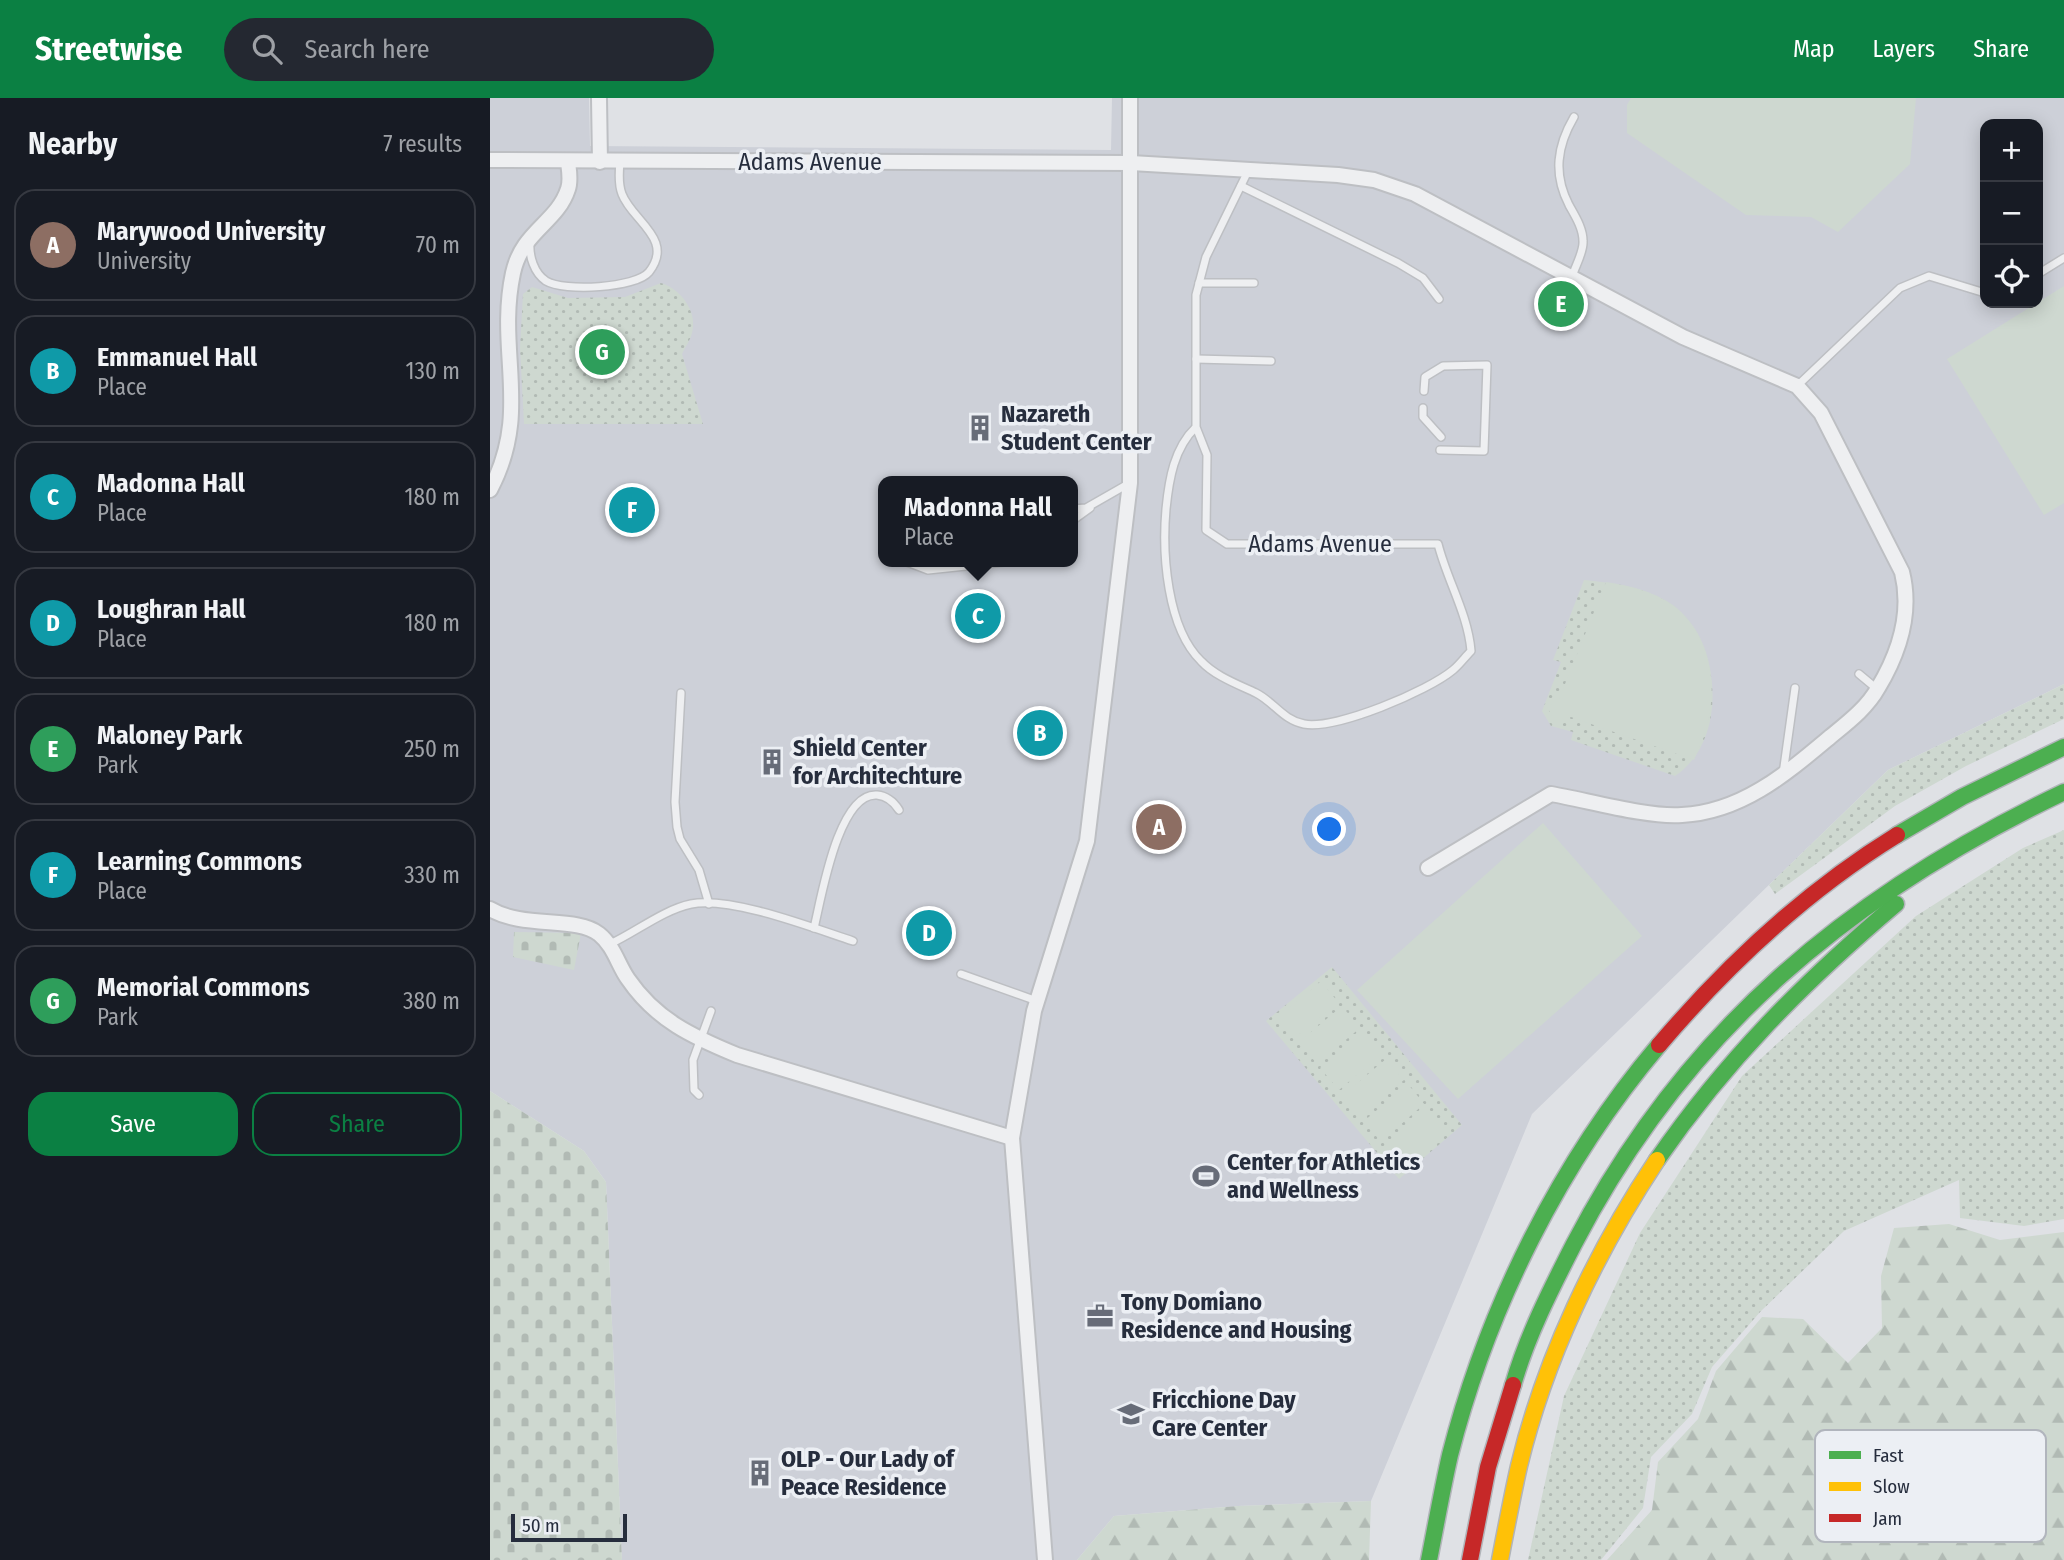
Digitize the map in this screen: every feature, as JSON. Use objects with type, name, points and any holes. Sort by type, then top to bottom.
[{"type":"highway","points":[[1429,1560],[1446,1469],[1461,1410],[1499,1303],[1552,1197],[1583,1145],[1645,1059],[1731,965],[1819,888],[1925,818],[2064,747]]},
{"type":"highway","points":[[1470,1560],[1485,1478],[1500,1422],[1537,1318],[1587,1217],[1648,1122],[1684,1076],[1744,1010],[1844,921],[1936,858],[2064,793]]},
{"type":"highway","points":[[1500,1560],[1528,1430],[1564,1330],[1612,1231],[1670,1139],[1738,1052],[1814,971],[1897,904],[2064,793]]},
{"type":"street","points":[[599,98],[600,162]]},
{"type":"street","points":[[1045,1560],[1012,1138],[1037,1001],[1087,841],[1130,483],[1130,98]]},
{"type":"street","name":"Adams Avenue","points":[[490,160],[1131,163],[1249,169],[1374,180],[1415,194],[1683,337],[1797,387]]},
{"type":"street","points":[[490,490],[505,457],[512,425],[510,289],[520,250],[530,235],[558,208],[568,189],[568,162]]},
{"type":"street","points":[[1428,869],[1551,794],[1681,816],[1733,803],[1783,776],[1855,716],[1878,690],[1897,650],[1904,622],[1908,596],[1902,572],[1821,413],[1797,387]]},
{"type":"street","points":[[490,909],[522,922],[583,928],[597,932],[610,944],[626,977],[646,1003],[669,1023],[698,1039],[737,1055],[1012,1138]]},
{"type":"lane","points":[[1572,277],[1584,244],[1582,230],[1564,195],[1557,159],[1562,137],[1574,117]]},
{"type":"lane","points":[[530,235],[529,252],[533,265],[539,274],[552,283],[630,284],[645,276],[657,257],[656,241],[621,192],[620,162]]},
{"type":"lane","points":[[1196,427],[1196,295],[1206,257],[1249,169]]},
{"type":"lane","points":[[1241,186],[1398,263],[1423,278],[1439,299]]},
{"type":"lane","points":[[2043,271],[2064,258]]},
{"type":"lane","points":[[1797,387],[1900,288],[1928,276],[1980,292]]},
{"type":"lane","points":[[1199,283],[1254,283]]},
{"type":"lane","points":[[1196,359],[1271,361]]},
{"type":"lane","points":[[1424,391],[1425,377],[1443,366],[1487,366],[1484,451],[1440,450]]},
{"type":"lane","points":[[1423,408],[1423,417],[1441,437]]},
{"type":"lane","name":"Adams Avenue","points":[[1196,427],[1207,455],[1206,530],[1227,544],[1438,544],[1447,578],[1469,627],[1471,651],[1452,671],[1385,706],[1346,719],[1306,725],[1283,716],[1260,695],[1227,680],[1201,662],[1182,636],[1173,612],[1164,530],[1168,486],[1182,441],[1196,427]]},
{"type":"lane","points":[[1078,509],[1086,508],[1130,483]]},
{"type":"lane","points":[[1078,517],[1102,499]]},
{"type":"lane","points":[[920,567],[928,570],[956,567]]},
{"type":"lane","points":[[1859,674],[1878,690]]},
{"type":"lane","points":[[1783,776],[1795,688]]},
{"type":"lane","points":[[681,694],[675,802],[677,827],[680,839],[699,870],[709,904]]},
{"type":"lane","points":[[814,928],[835,842],[852,811],[863,799],[874,794],[884,796],[899,810]]},
{"type":"lane","points":[[610,944],[692,904],[756,911],[853,941]]},
{"type":"lane","points":[[961,974],[1037,1001]]},
{"type":"lane","points":[[699,1095],[694,1090],[692,1074],[698,1039],[711,1011]]},
{"type":"shaded area","points":[[490,98],[589,98],[590,146],[1111,150],[1112,98],[2064,98],[2064,684],[1888,770],[1532,1114],[1371,1501],[1238,1506],[1114,1516],[1077,1560],[622,1560],[606,1182],[584,1151],[490,1091]]},
{"type":"green space","points":[[1631,98],[1916,98],[1910,164],[1838,232],[1811,217],[1746,215],[1627,133],[1627,105]]},
{"type":"green space","points":[[661,283],[675,290],[690,310],[692,333],[682,354],[703,424],[524,424],[520,348],[523,294],[532,287],[568,298],[625,297]]},
{"type":"green space","points":[[2064,286],[2064,503],[2044,515],[1947,359],[2029,308],[2043,308],[2043,299]]},
{"type":"green space","points":[[1584,580],[1630,587],[1662,599],[1689,621],[1701,642],[1709,666],[1711,716],[1704,739],[1692,760],[1675,776],[1571,740],[1573,732],[1551,726],[1542,711],[1561,662],[1553,660]]},
{"type":"green space","points":[[1606,582],[1641,590],[1665,600],[1689,620],[1700,638],[1708,657],[1711,699],[1703,741],[1694,760],[1571,717],[1557,725],[1547,707],[1559,699]]},
{"type":"green space","points":[[2064,684],[2064,719],[1966,766],[1895,806],[1775,894],[1769,885],[1888,770]]},
{"type":"green space","points":[[1543,823],[1642,936],[1458,1099],[1357,990]]},
{"type":"green space","points":[[2064,830],[2064,1219],[2024,1226],[1960,1218],[1959,1180],[1844,1231],[1761,1311],[1712,1367],[1692,1414],[1651,1457],[1643,1508],[1601,1560],[1528,1560],[1564,1396],[1640,1233],[1742,1076],[1916,916],[2023,848]]},
{"type":"green space","points":[[514,932],[581,933],[574,970],[513,957]]},
{"type":"green space","points":[[1332,967],[1462,1125],[1399,1179],[1266,1021]]},
{"type":"green space","points":[[1321,981],[1338,1002],[1295,1038],[1278,1017]]},
{"type":"green space","points":[[1342,1006],[1360,1028],[1317,1064],[1299,1042]]},
{"type":"green space","points":[[1364,1032],[1382,1054],[1339,1090],[1320,1068]]},
{"type":"green space","points":[[1386,1059],[1404,1080],[1360,1117],[1343,1095]]},
{"type":"green space","points":[[1408,1084],[1424,1104],[1381,1142],[1364,1121]]},
{"type":"green space","points":[[490,1091],[584,1151],[606,1182],[622,1560],[490,1560]]},
{"type":"green space","points":[[1428,1109],[1446,1131],[1403,1168],[1385,1146]]},
{"type":"green space","points":[[1949,1224],[2000,1240],[2064,1232],[2064,1560],[1607,1560],[1652,1510],[1658,1462],[1698,1419],[1716,1371],[1762,1317],[1803,1319],[1848,1363],[1882,1328],[1881,1276],[1894,1228]]},
{"type":"green space","points":[[1371,1501],[1369,1560],[1077,1560],[1114,1516],[1238,1506]]},
{"type":"traffic: fast","points":[[1897,835],[1962,797],[2064,747]]},
{"type":"traffic: fast","points":[[1513,1385],[1548,1295],[1618,1167],[1667,1098],[1721,1034],[1780,976],[1844,924],[1912,876],[1986,832],[2064,792]]},
{"type":"traffic: fast","points":[[1657,1160],[1683,1123],[1768,1024],[1896,904]]},
{"type":"traffic: fast","points":[[1429,1560],[1450,1455],[1485,1345],[1507,1291],[1559,1187],[1623,1090],[1659,1045]]},
{"type":"traffic: slow","points":[[1500,1560],[1519,1466],[1558,1346],[1613,1231],[1657,1160]]},
{"type":"traffic: jam","points":[[1659,1045],[1712,986],[1770,931],[1831,880],[1897,835]]},
{"type":"traffic: jam","points":[[1470,1560],[1488,1467],[1513,1385]]},
{"type":"place","name":"Maloney Park","points":[[1561,304]]},
{"type":"place","name":"Memorial Commons","points":[[602,352]]},
{"type":"place","name":"Nazareth Student Center","points":[[980,428]]},
{"type":"place","name":"Learning Commons","points":[[632,510]]},
{"type":"place","name":"Madonna Hall","points":[[978,616]]},
{"type":"place","name":"Emmanuel Hall","points":[[1040,733]]},
{"type":"place","name":"Shield Center for Architechture","points":[[772,762]]},
{"type":"place","name":"Marywood University","points":[[1159,827]]},
{"type":"place","name":"Loughran Hall","points":[[929,933]]},
{"type":"place","name":"Center for Athletics and Wellness","points":[[1206,1176]]},
{"type":"place","name":"Tony Domiano Residence and Housing","points":[[1100,1316]]},
{"type":"place","name":"Fricchione Day Care Center","points":[[1131,1414]]},
{"type":"place","name":"OLP - Our Lady of Peace Residence","points":[[760,1473]]}]
